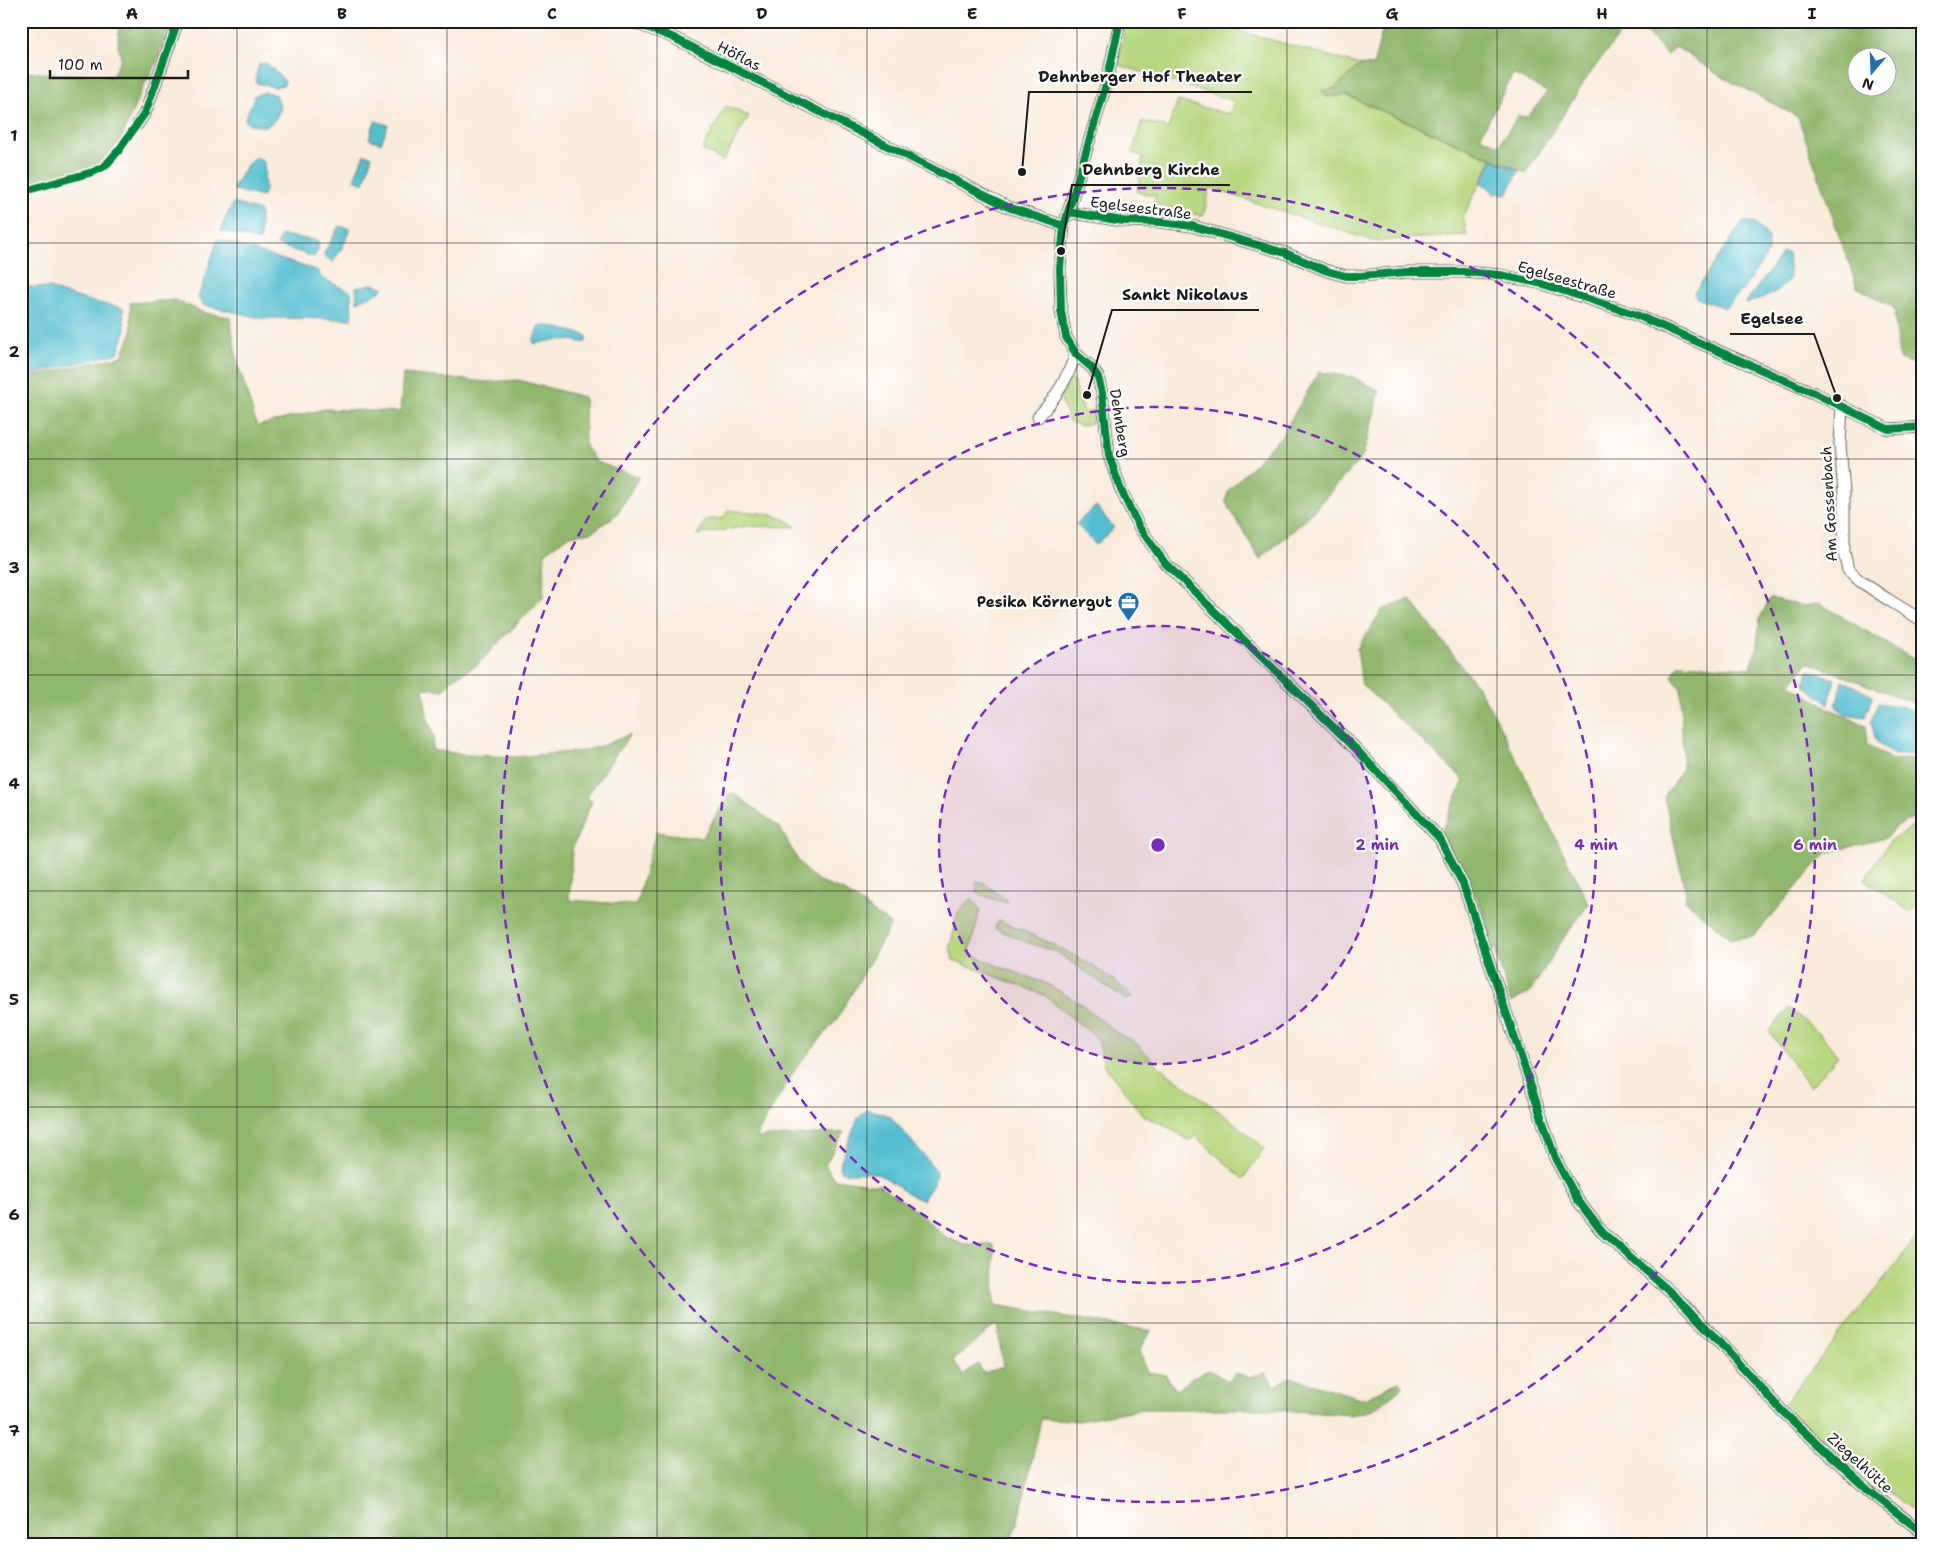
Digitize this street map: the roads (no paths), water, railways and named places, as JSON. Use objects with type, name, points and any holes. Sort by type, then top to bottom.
[{"type":"street","points":[[137,125],[145,113],[178,21]]},
{"type":"street","name":"Höflas","points":[[630,21],[672,37],[1008,207],[1064,226]]},
{"type":"street","name":"Dehnberg","points":[[1120,21],[1107,81],[1064,226],[1060,268],[1061,311],[1066,337],[1076,354],[1092,368],[1098,377],[1109,456],[1121,490],[1139,527],[1165,563],[1356,748],[1440,839],[1463,884],[1555,1158],[1577,1198],[1602,1232],[1686,1306],[1782,1411]]},
{"type":"street","name":"Egelseestraße","points":[[1068,212],[1115,220],[1192,226],[1285,253],[1327,271],[1346,276],[1408,272],[1464,272],[1500,275],[1543,284],[1634,314],[1842,406],[1888,429],[1923,427]]},
{"type":"street","points":[[1038,417],[1056,397],[1070,372],[1076,354]]},
{"type":"street","name":"Am Gossenbach","points":[[1842,406],[1840,444],[1844,493],[1844,552],[1848,570],[1887,599],[1923,621]]},
{"type":"street","name":"Ziegelhütte","points":[[1782,1411],[1869,1491],[1923,1533]]},
{"type":"water","points":[[267,63],[285,81],[284,85],[274,87],[256,83],[259,64]]},
{"type":"water","points":[[266,92],[276,95],[281,108],[275,119],[272,123],[264,126],[247,123],[245,118],[255,95]]},
{"type":"water","points":[[375,121],[388,125],[381,143],[369,139]]},
{"type":"water","points":[[364,154],[372,156],[364,183],[354,179]]},
{"type":"water","points":[[256,157],[264,162],[265,191],[262,197],[233,188],[246,166]]},
{"type":"water","points":[[1493,160],[1519,171],[1507,194],[1494,194],[1490,188],[1481,183]]},
{"type":"water","points":[[233,203],[260,211],[260,241],[221,231]]},
{"type":"water","points":[[1743,221],[1755,223],[1768,236],[1768,253],[1742,291],[1725,308],[1696,298],[1694,293]]},
{"type":"water","points":[[339,226],[350,229],[343,246],[333,262],[323,255]]},
{"type":"water","points":[[281,235],[318,241],[317,252],[314,257],[277,245]]},
{"type":"water","points":[[218,239],[318,271],[321,278],[351,292],[352,319],[261,318],[203,305],[198,298]]},
{"type":"water","points":[[1783,252],[1788,253],[1790,278],[1781,288],[1770,295],[1745,303]]},
{"type":"water","points":[[373,284],[384,288],[380,292],[357,302],[356,287]]},
{"type":"water","points":[[21,288],[50,288],[98,303],[123,308],[125,331],[118,353],[21,377]]},
{"type":"water","points":[[546,325],[586,335],[586,342],[560,340],[535,344],[533,342],[538,327]]},
{"type":"water","points":[[1096,506],[1114,528],[1096,545],[1076,524]]},
{"type":"water","points":[[1808,670],[1835,679],[1829,704],[1805,686]]},
{"type":"water","points":[[1842,680],[1873,695],[1865,717],[1846,714],[1836,707]]},
{"type":"water","points":[[1878,703],[1904,707],[1923,716],[1923,754],[1894,755],[1876,741],[1871,722]]},
{"type":"water","points":[[867,1109],[890,1116],[935,1169],[936,1177],[923,1200],[911,1196],[877,1174],[841,1171],[840,1163],[858,1118]]},
{"type":"place","name":"Dehnberger Hof Theater","points":[[1022,172]]},
{"type":"place","name":"Dehnberg Kirche","points":[[1061,251]]},
{"type":"place","name":"Sankt Nikolaus","points":[[1087,395]]},
{"type":"place","name":"Egelsee","points":[[1837,398]]},
{"type":"place","name":"Pesika Körnergut","points":[[1128,621]]}]
